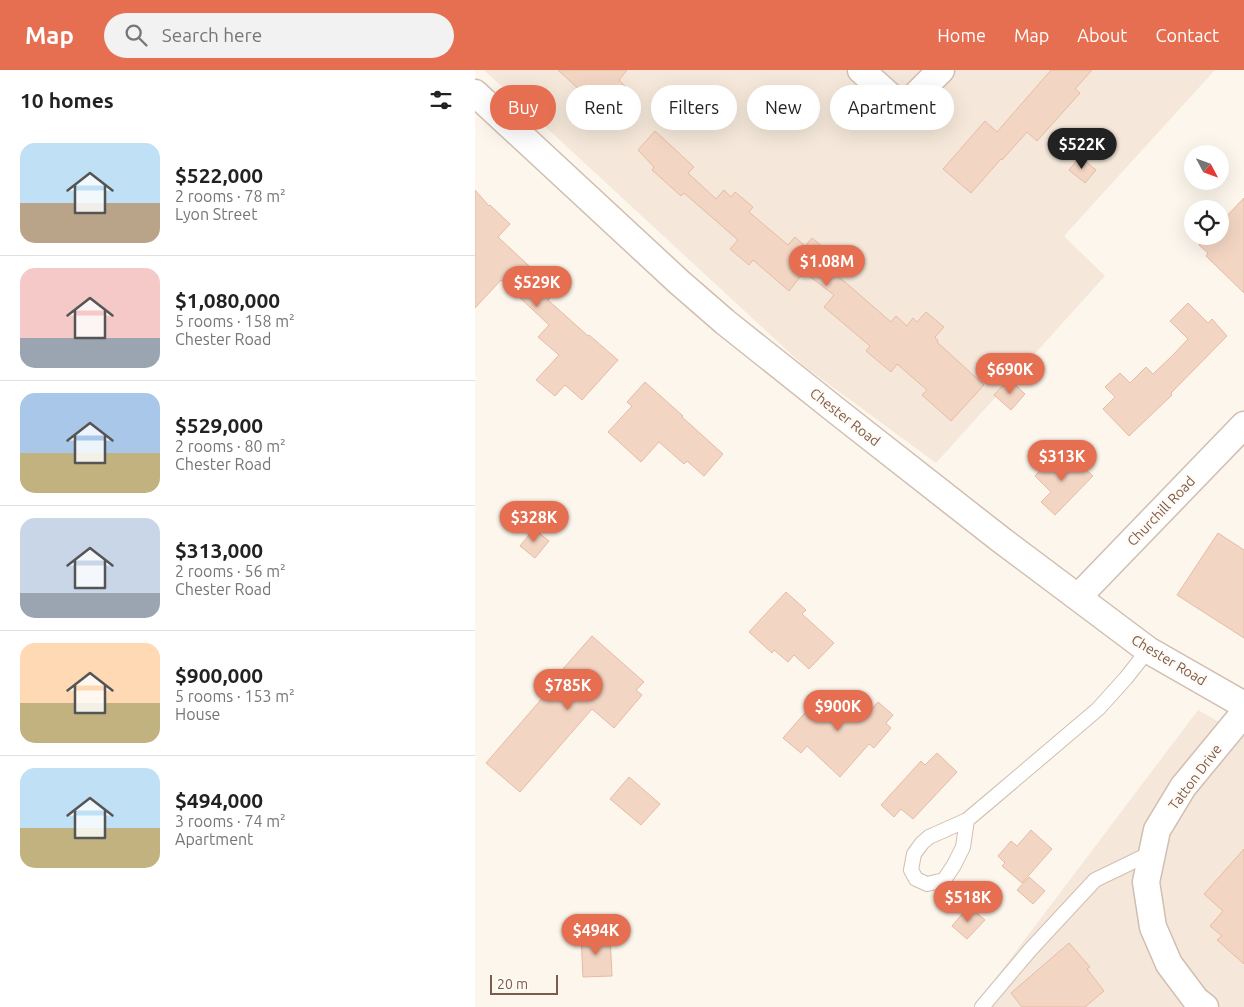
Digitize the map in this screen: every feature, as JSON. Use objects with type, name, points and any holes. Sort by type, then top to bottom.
[{"type":"street","points":[[861,70],[903,108],[941,70]]},
{"type":"street","name":"Chester Road","points":[[475,93],[679,282],[725,322],[954,502],[1148,650],[1244,704]]},
{"type":"street","name":"Churchill Road","points":[[1078,597],[1244,425]]},
{"type":"street","name":"Tatton Drive","points":[[1205,1007],[1196,1000],[1169,964],[1153,927],[1147,882],[1157,830],[1183,787],[1244,713]]},
{"type":"lane","points":[[967,820],[963,847],[944,880],[927,884],[916,879],[911,870],[914,854],[922,843],[929,837],[967,820],[1097,709],[1126,678],[1148,650]]},
{"type":"lane","points":[[982,1007],[1030,950],[1095,880],[1153,852]]},
{"type":"shaded area","points":[[484,70],[1215,70],[1064,236],[1105,276],[936,463],[804,366],[549,130],[556,130],[556,85],[500,85]]},
{"type":"shaded area","points":[[1198,710],[1244,736],[1244,1007],[974,1007]]},
{"type":"building","points":[[558,70],[627,70],[619,80],[624,85],[574,85]]},
{"type":"building","points":[[1051,70],[1092,70],[1075,89],[1080,93],[1037,141],[1027,132],[971,193],[943,169],[985,121],[997,132]]},
{"type":"building","points":[[655,131],[694,167],[688,173],[716,199],[724,190],[731,197],[735,192],[753,207],[749,212],[788,245],[795,237],[805,246],[812,238],[838,259],[830,269],[891,322],[896,316],[907,326],[913,318],[917,322],[926,312],[944,327],[935,337],[937,342],[984,385],[951,421],[922,395],[927,390],[897,364],[891,372],[866,351],[870,346],[824,307],[834,295],[804,272],[789,291],[753,260],[749,265],[730,249],[738,240],[684,193],[681,196],[652,170],[654,167],[638,150]]},
{"type":"building","points":[[1080,157],[1096,170],[1085,183],[1069,170]]},
{"type":"building","points":[[475,190],[489,206],[510,224],[498,237],[556,291],[548,300],[618,360],[582,400],[565,385],[555,396],[536,380],[559,355],[538,337],[549,325],[501,280],[475,308]]},
{"type":"building","points":[[1244,198],[1244,293],[1206,256],[1208,253],[1199,245],[1229,245],[1229,214]]},
{"type":"building","points":[[1188,303],[1208,323],[1212,319],[1227,336],[1171,393],[1172,395],[1129,436],[1103,409],[1115,397],[1105,387],[1120,373],[1130,383],[1146,367],[1153,374],[1173,355],[1188,339],[1170,321]]},
{"type":"building","points":[[1009,379],[1025,394],[1011,410],[994,395]]},
{"type":"building","points":[[645,382],[723,454],[704,476],[687,461],[684,464],[659,442],[641,462],[608,432],[632,406],[627,402]]},
{"type":"building","points":[[1057,452],[1075,469],[1080,464],[1093,476],[1055,515],[1041,502],[1051,492],[1035,476]]},
{"type":"building","points":[[534,529],[549,541],[535,558],[520,546]]},
{"type":"building","points":[[1218,533],[1244,550],[1244,638],[1177,595]]},
{"type":"building","points":[[786,592],[806,610],[802,614],[834,643],[809,669],[794,655],[788,662],[774,650],[772,653],[749,632]]},
{"type":"building","points":[[592,636],[644,682],[636,690],[642,695],[614,728],[592,709],[520,792],[486,763],[558,680],[555,678]]},
{"type":"building","points":[[824,691],[860,722],[878,702],[893,715],[886,723],[891,728],[874,748],[869,744],[840,777],[807,746],[801,753],[783,738]]},
{"type":"building","points":[[937,753],[957,772],[913,819],[901,809],[894,817],[881,805],[921,761],[925,765]]},
{"type":"building","points":[[629,777],[660,804],[641,825],[610,799]]},
{"type":"building","points":[[1031,830],[1052,849],[1022,883],[1002,866],[1005,863],[998,856],[1011,841],[1017,846]]},
{"type":"building","points":[[1244,849],[1244,964],[1217,940],[1222,936],[1210,926],[1223,911],[1204,894]]},
{"type":"building","points":[[1029,877],[1045,891],[1033,904],[1017,890]]},
{"type":"building","points":[[969,906],[985,920],[967,939],[952,926]]},
{"type":"building","points":[[610,935],[612,976],[583,977],[581,936]]},
{"type":"building","points":[[1069,943],[1090,967],[1087,969],[1104,991],[1085,1007],[1022,1007],[1011,993]]}]
